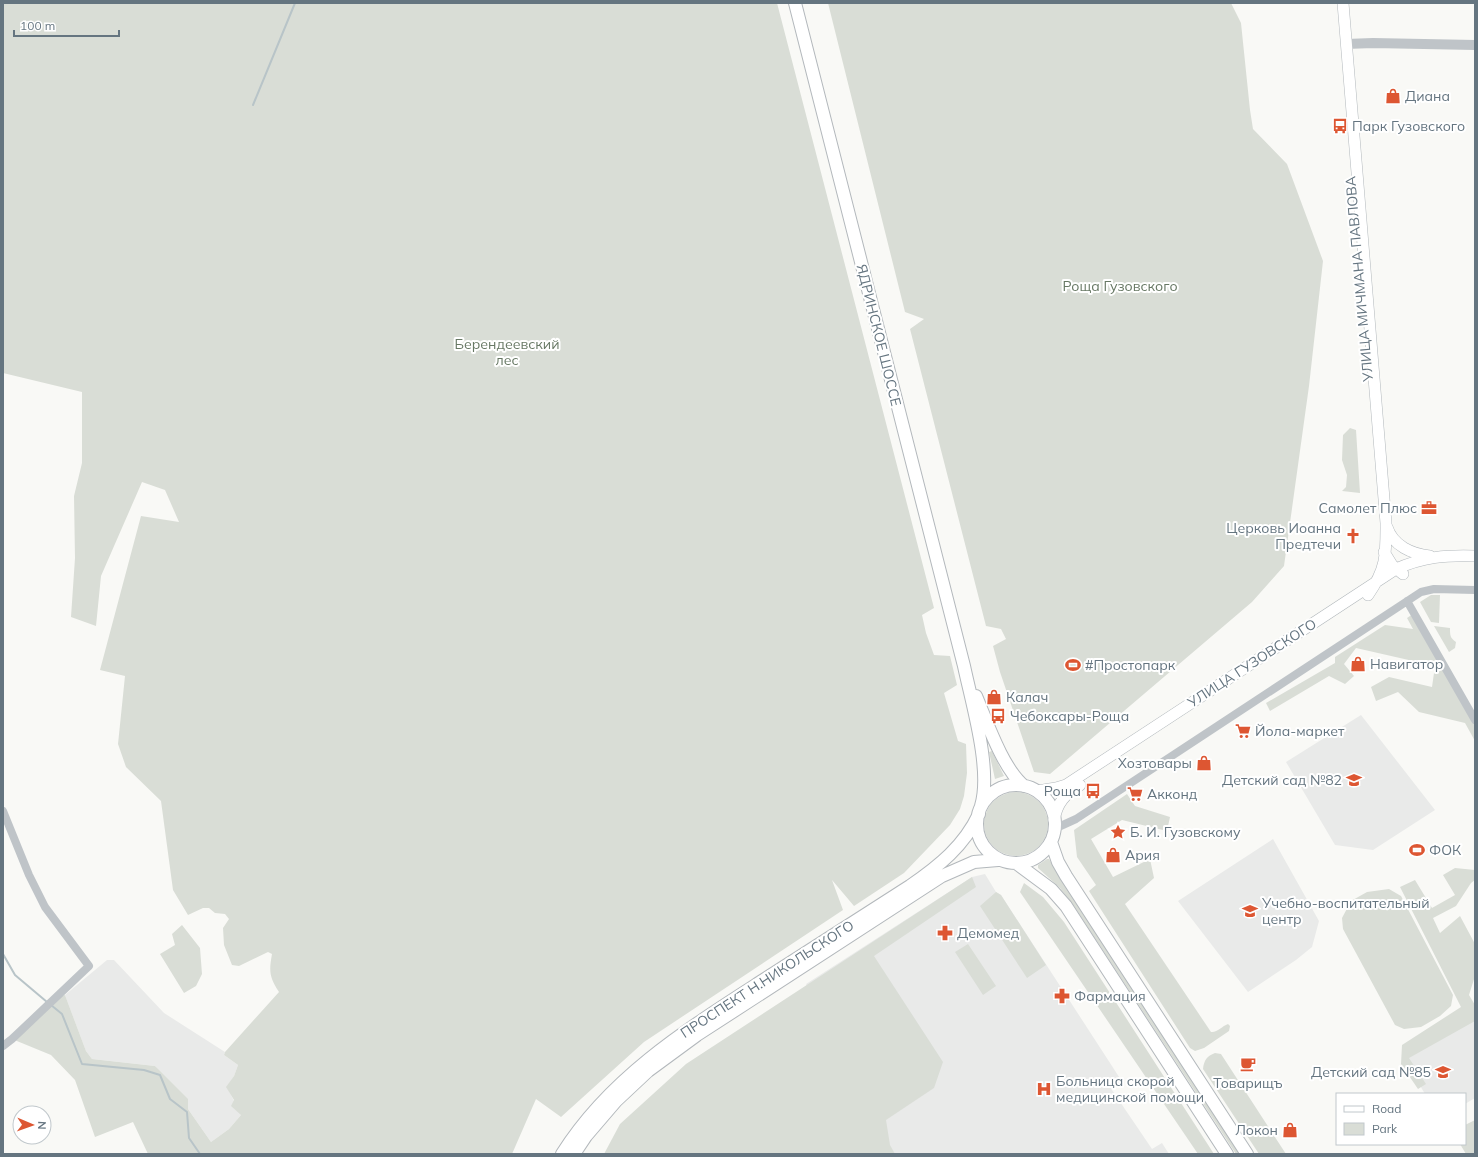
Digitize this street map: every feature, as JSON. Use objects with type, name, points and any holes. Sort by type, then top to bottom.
[{"type":"main road","name":"ЯДРИНСКОЕ ШОССЕ","points":[[795,3],[964,666],[983,758],[985,782],[984,798],[980,810]]},
{"type":"main road","name":"УЛИЦА МИЧМАНА ПАВЛОВА","points":[[1336,3],[1342,45],[1351,145],[1380,492],[1386,523],[1383,567],[1377,582],[1366,593]]},
{"type":"main road","name":"УЛИЦА МИЧМАНА ПАВЛОВА","points":[[1342,45],[1343,3]]},
{"type":"main road","name":"УЛИЦА МИЧМАНА ПАВЛОВА","points":[[1382,508],[1379,538],[1385,554]]},
{"type":"main road","points":[[1386,523],[1391,535],[1398,544],[1414,553],[1436,557]]},
{"type":"main road","points":[[1366,593],[1375,571],[1379,551],[1379,538]]},
{"type":"main road","points":[[1385,554],[1399,572]]},
{"type":"main road","name":"УЛИЦА ГУЗОВСКОГО","points":[[1054,824],[1059,803],[1069,791],[1415,561],[1436,557],[1475,556]]},
{"type":"main road","name":"УЛИЦА ГУЗОВСКОГО","points":[[1377,582],[1399,572],[1432,564],[1475,563]]},
{"type":"main road","name":"УЛИЦА ГУЗОВСКОГО","points":[[1037,791],[1066,785],[1304,628],[1366,593]]},
{"type":"main road","name":"ЯДРИНСКОЕ ШОССЕ","points":[[964,666],[1009,768],[1017,780],[1024,786]]},
{"type":"main road","points":[[1008,786],[1024,786],[1037,791],[1050,805],[1054,824],[1051,842],[1047,849],[1029,862],[1016,863],[998,860],[986,852],[980,840],[978,823],[980,810],[990,794],[996,790],[1008,786]]},
{"type":"main road","name":"ПРОСПЕКТ Н.НИКОЛЬСКОГО","points":[[562,1154],[604,1100],[642,1064],[722,1006],[933,870],[961,843],[973,826],[980,810]]},
{"type":"main road","points":[[1051,842],[1056,858],[1066,876],[1247,1154]]},
{"type":"main road","name":"ПРОСПЕКТ Н.НИКОЛЬСКОГО","points":[[574,1154],[586,1136],[616,1101],[648,1071],[697,1035],[942,876],[974,862],[998,860]]},
{"type":"main road","points":[[1016,863],[1051,889],[1066,906],[1227,1154]]},
{"type":"street","points":[[1342,45],[1373,43],[1475,45]]},
{"type":"street","points":[[1054,824],[1076,819],[1421,592],[1441,589],[1475,590]]},
{"type":"street","points":[[1407,601],[1475,720]]},
{"type":"street","points":[[3,812],[29,875],[45,907],[89,966],[3,1046]]},
{"type":"shaded area","name":"Детский сад №82","points":[[1361,715],[1435,810],[1373,850],[1335,845],[1286,762]]},
{"type":"shaded area","name":"Учебно-воспитательный центр","points":[[1273,839],[1319,921],[1312,947],[1296,960],[1248,992],[1178,901]]},
{"type":"shaded area","points":[[985,874],[996,892],[1001,895],[1123,1083],[1112,1090],[1152,1149],[1162,1143],[1169,1154],[881,1154],[806,984],[972,877]]},
{"type":"shaded area","points":[[107,960],[114,960],[164,1013],[225,1052],[224,1055],[238,1065],[234,1076],[227,1087],[241,1115],[229,1129],[211,1142],[155,1066],[92,1059],[86,1051],[65,995]]},
{"type":"shaded area","name":"Детский сад №85","points":[[1475,1011],[1475,1098],[1466,1103],[1466,1093],[1424,1093],[1402,1055]]},
{"type":"green space","name":"Берендеевский лес","points":[[3,3],[777,3],[934,608],[922,615],[926,633],[934,655],[950,656],[957,685],[944,693],[958,741],[966,744],[967,773],[964,796],[960,809],[950,825],[904,873],[854,906],[832,880],[843,910],[644,1042],[561,1117],[536,1099],[512,1154],[148,1154],[133,1122],[95,1137],[75,1080],[51,1055],[12,1039],[57,997],[65,995],[86,1051],[92,1059],[155,1066],[188,1099],[188,1109],[211,1142],[229,1129],[241,1115],[231,1106],[234,1100],[226,1087],[234,1076],[238,1065],[224,1055],[225,1052],[279,992],[273,982],[271,974],[270,965],[272,954],[268,952],[239,966],[232,965],[224,945],[223,928],[229,919],[225,914],[215,913],[209,908],[203,908],[188,915],[173,890],[161,801],[126,767],[118,744],[125,676],[100,670],[141,516],[179,522],[165,490],[142,482],[101,576],[96,626],[71,617],[75,558],[74,496],[82,463],[82,392],[3,373]]},
{"type":"green space","name":"Роща Гузовского","points":[[828,3],[1231,3],[1241,23],[1253,129],[1287,164],[1323,261],[1309,386],[1284,566],[1252,602],[1050,774],[1034,772],[1000,672],[993,646],[1006,639],[1001,629],[986,626],[910,329],[924,319],[905,312]]},
{"type":"green space","points":[[1350,428],[1356,430],[1360,493],[1342,491],[1346,487],[1347,475],[1342,460],[1343,435]]},
{"type":"green space","points":[[1431,595],[1440,595],[1439,623],[1431,622],[1420,602]]},
{"type":"green space","points":[[1413,614],[1475,724],[1475,741],[1465,723],[1419,712],[1398,692],[1376,701],[1371,687],[1389,677],[1432,687],[1435,666],[1356,648],[1344,664],[1354,676],[1345,684],[1329,676],[1270,711],[1266,703],[1335,663],[1335,657],[1385,625],[1413,629],[1407,618]]},
{"type":"green space","points":[[1434,626],[1450,628],[1451,636],[1456,642],[1455,648],[1449,652]]},
{"type":"green space","points":[[992,751],[1004,776],[995,779],[989,752]]},
{"type":"green space","points":[[1016,792],[1028,794],[1039,801],[1046,812],[1048,824],[1046,836],[1039,847],[1028,854],[1016,856],[1004,854],[993,847],[986,836],[984,824],[986,812],[993,801],[1004,794]]},
{"type":"green space","points":[[1127,794],[1135,806],[1170,817],[1167,831],[1122,820],[1091,839],[1113,877],[1150,859],[1154,878],[1125,904],[1211,1032],[1228,1024],[1230,1026],[1229,1031],[1204,1048],[1195,1051],[1190,1048],[1089,891],[1096,885],[1077,857],[1074,830]]},
{"type":"green space","points":[[1049,859],[1240,1154],[1236,1154],[1074,906],[1060,888],[1038,868],[1038,865]]},
{"type":"green space","points":[[1455,868],[1475,870],[1475,880],[1471,883],[1456,906],[1433,918],[1440,933],[1460,916],[1475,944],[1475,976],[1469,995],[1475,1005],[1475,1021],[1409,1058],[1426,1084],[1418,1089],[1401,1064],[1402,1045],[1461,1007],[1400,887],[1415,880],[1432,908],[1455,895],[1443,875]]},
{"type":"green space","points":[[972,877],[976,887],[874,956],[943,1062],[934,1088],[886,1120],[890,1145],[895,1154],[604,1154],[620,1124],[686,1064]]},
{"type":"green space","points":[[1024,883],[1043,897],[1064,922],[1214,1154],[1198,1154],[1020,892]]},
{"type":"green space","points":[[1389,889],[1401,896],[1453,995],[1451,1006],[1440,1016],[1421,1027],[1404,1029],[1395,1025],[1343,929],[1342,918],[1351,901],[1367,892]]},
{"type":"green space","points":[[996,892],[1001,895],[1046,965],[1027,978],[980,906]]},
{"type":"green space","points":[[182,925],[200,948],[202,974],[196,986],[184,993],[160,954],[175,945],[172,934]]},
{"type":"green space","points":[[968,944],[996,986],[983,995],[955,952]]},
{"type":"green space","points":[[1215,1053],[1221,1054],[1286,1154],[1259,1154],[1203,1069],[1206,1059]]},
{"type":"green space","points":[[1475,1120],[1475,1154],[1466,1154],[1461,1145],[1466,1145],[1466,1124]]},
{"type":"waterway","points":[[253,105],[295,3]]},
{"type":"waterway","points":[[3,954],[15,975],[47,1002]]},
{"type":"waterway","points":[[51,1005],[62,1014],[82,1064],[144,1070],[160,1075],[170,1099],[187,1112],[189,1138],[200,1154]]},
{"type":"place","name":"Диана","points":[[1393,96]]},
{"type":"place","name":"Парк Гузовского","points":[[1340,126]]},
{"type":"place","name":"Самолет Плюс","points":[[1429,508]]},
{"type":"place","name":"Церковь Иоанна Предтечи","points":[[1353,536]]},
{"type":"place","name":"Навигатор","points":[[1358,664]]},
{"type":"place","name":"#Простопарк","points":[[1073,665]]},
{"type":"place","name":"Калач","points":[[994,697]]},
{"type":"place","name":"Чебоксары-Роща","points":[[998,716]]},
{"type":"place","name":"Йола-маркет","points":[[1243,731]]},
{"type":"place","name":"Хозтовары","points":[[1204,763]]},
{"type":"place","name":"Детский сад №82","points":[[1354,780]]},
{"type":"place","name":"Роща","points":[[1093,791]]},
{"type":"place","name":"Акконд","points":[[1135,794]]},
{"type":"place","name":"Б. И. Гузовскому","points":[[1118,832]]},
{"type":"place","name":"ФОК","points":[[1417,850]]},
{"type":"place","name":"Ария","points":[[1113,855]]},
{"type":"place","name":"Учебно-воспитательный центр","points":[[1250,911]]},
{"type":"place","name":"Демомед","points":[[945,933]]},
{"type":"place","name":"Фармация","points":[[1062,996]]},
{"type":"place","name":"Товарищъ","points":[[1248,1064]]},
{"type":"place","name":"Детский сад №85","points":[[1443,1072]]},
{"type":"place","name":"Больница скорой медицинской помощи","points":[[1044,1089]]},
{"type":"place","name":"Локон","points":[[1290,1130]]}]
